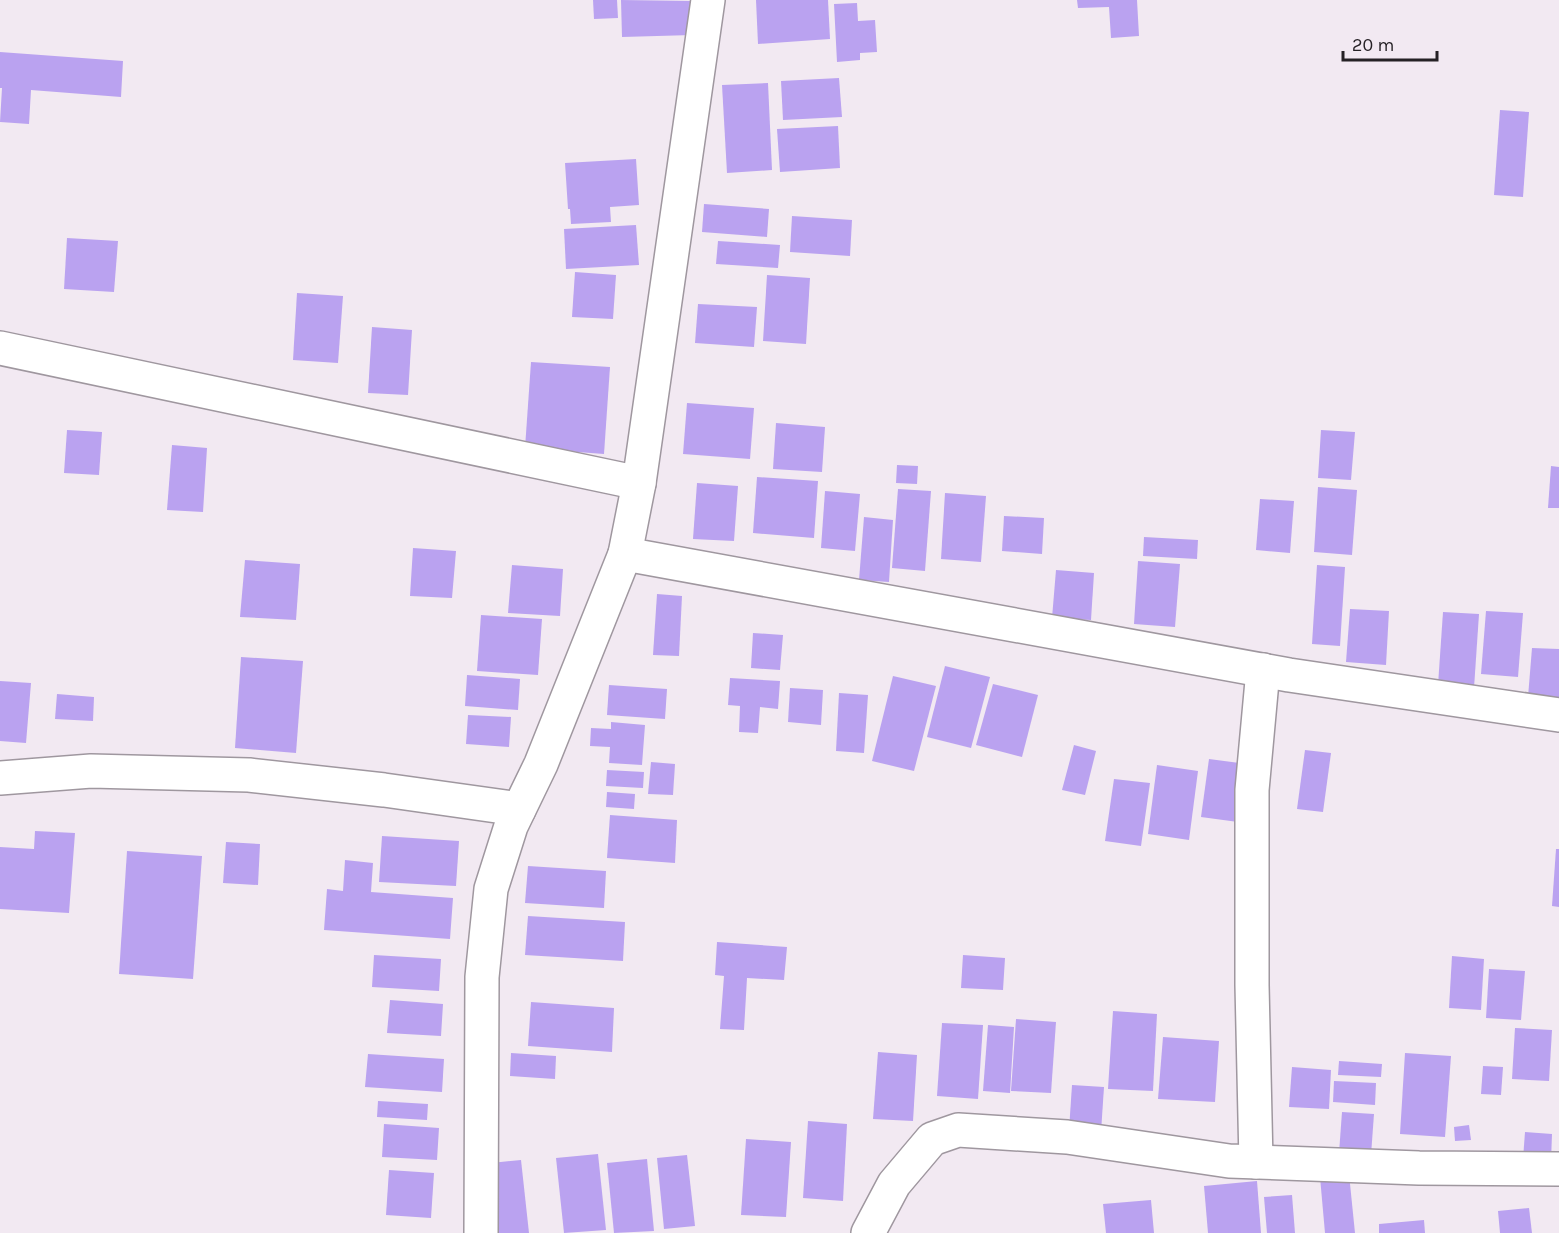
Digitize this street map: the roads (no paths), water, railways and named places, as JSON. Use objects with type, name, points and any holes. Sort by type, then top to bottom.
[{"type":"street","points":[[481,1233],[482,977],[491,889],[511,826],[541,764],[625,554],[639,483],[708,0]]},
{"type":"street","points":[[0,348],[639,483]]},
{"type":"street","points":[[625,554],[1263,670],[1559,715]]},
{"type":"street","points":[[1256,1162],[1252,985],[1252,790],[1263,670]]},
{"type":"street","points":[[0,778],[91,771],[249,775],[519,808]]},
{"type":"street","points":[[868,1233],[894,1184],[932,1139],[958,1130],[1067,1137],[1229,1161],[1419,1168],[1559,1168]]}]
